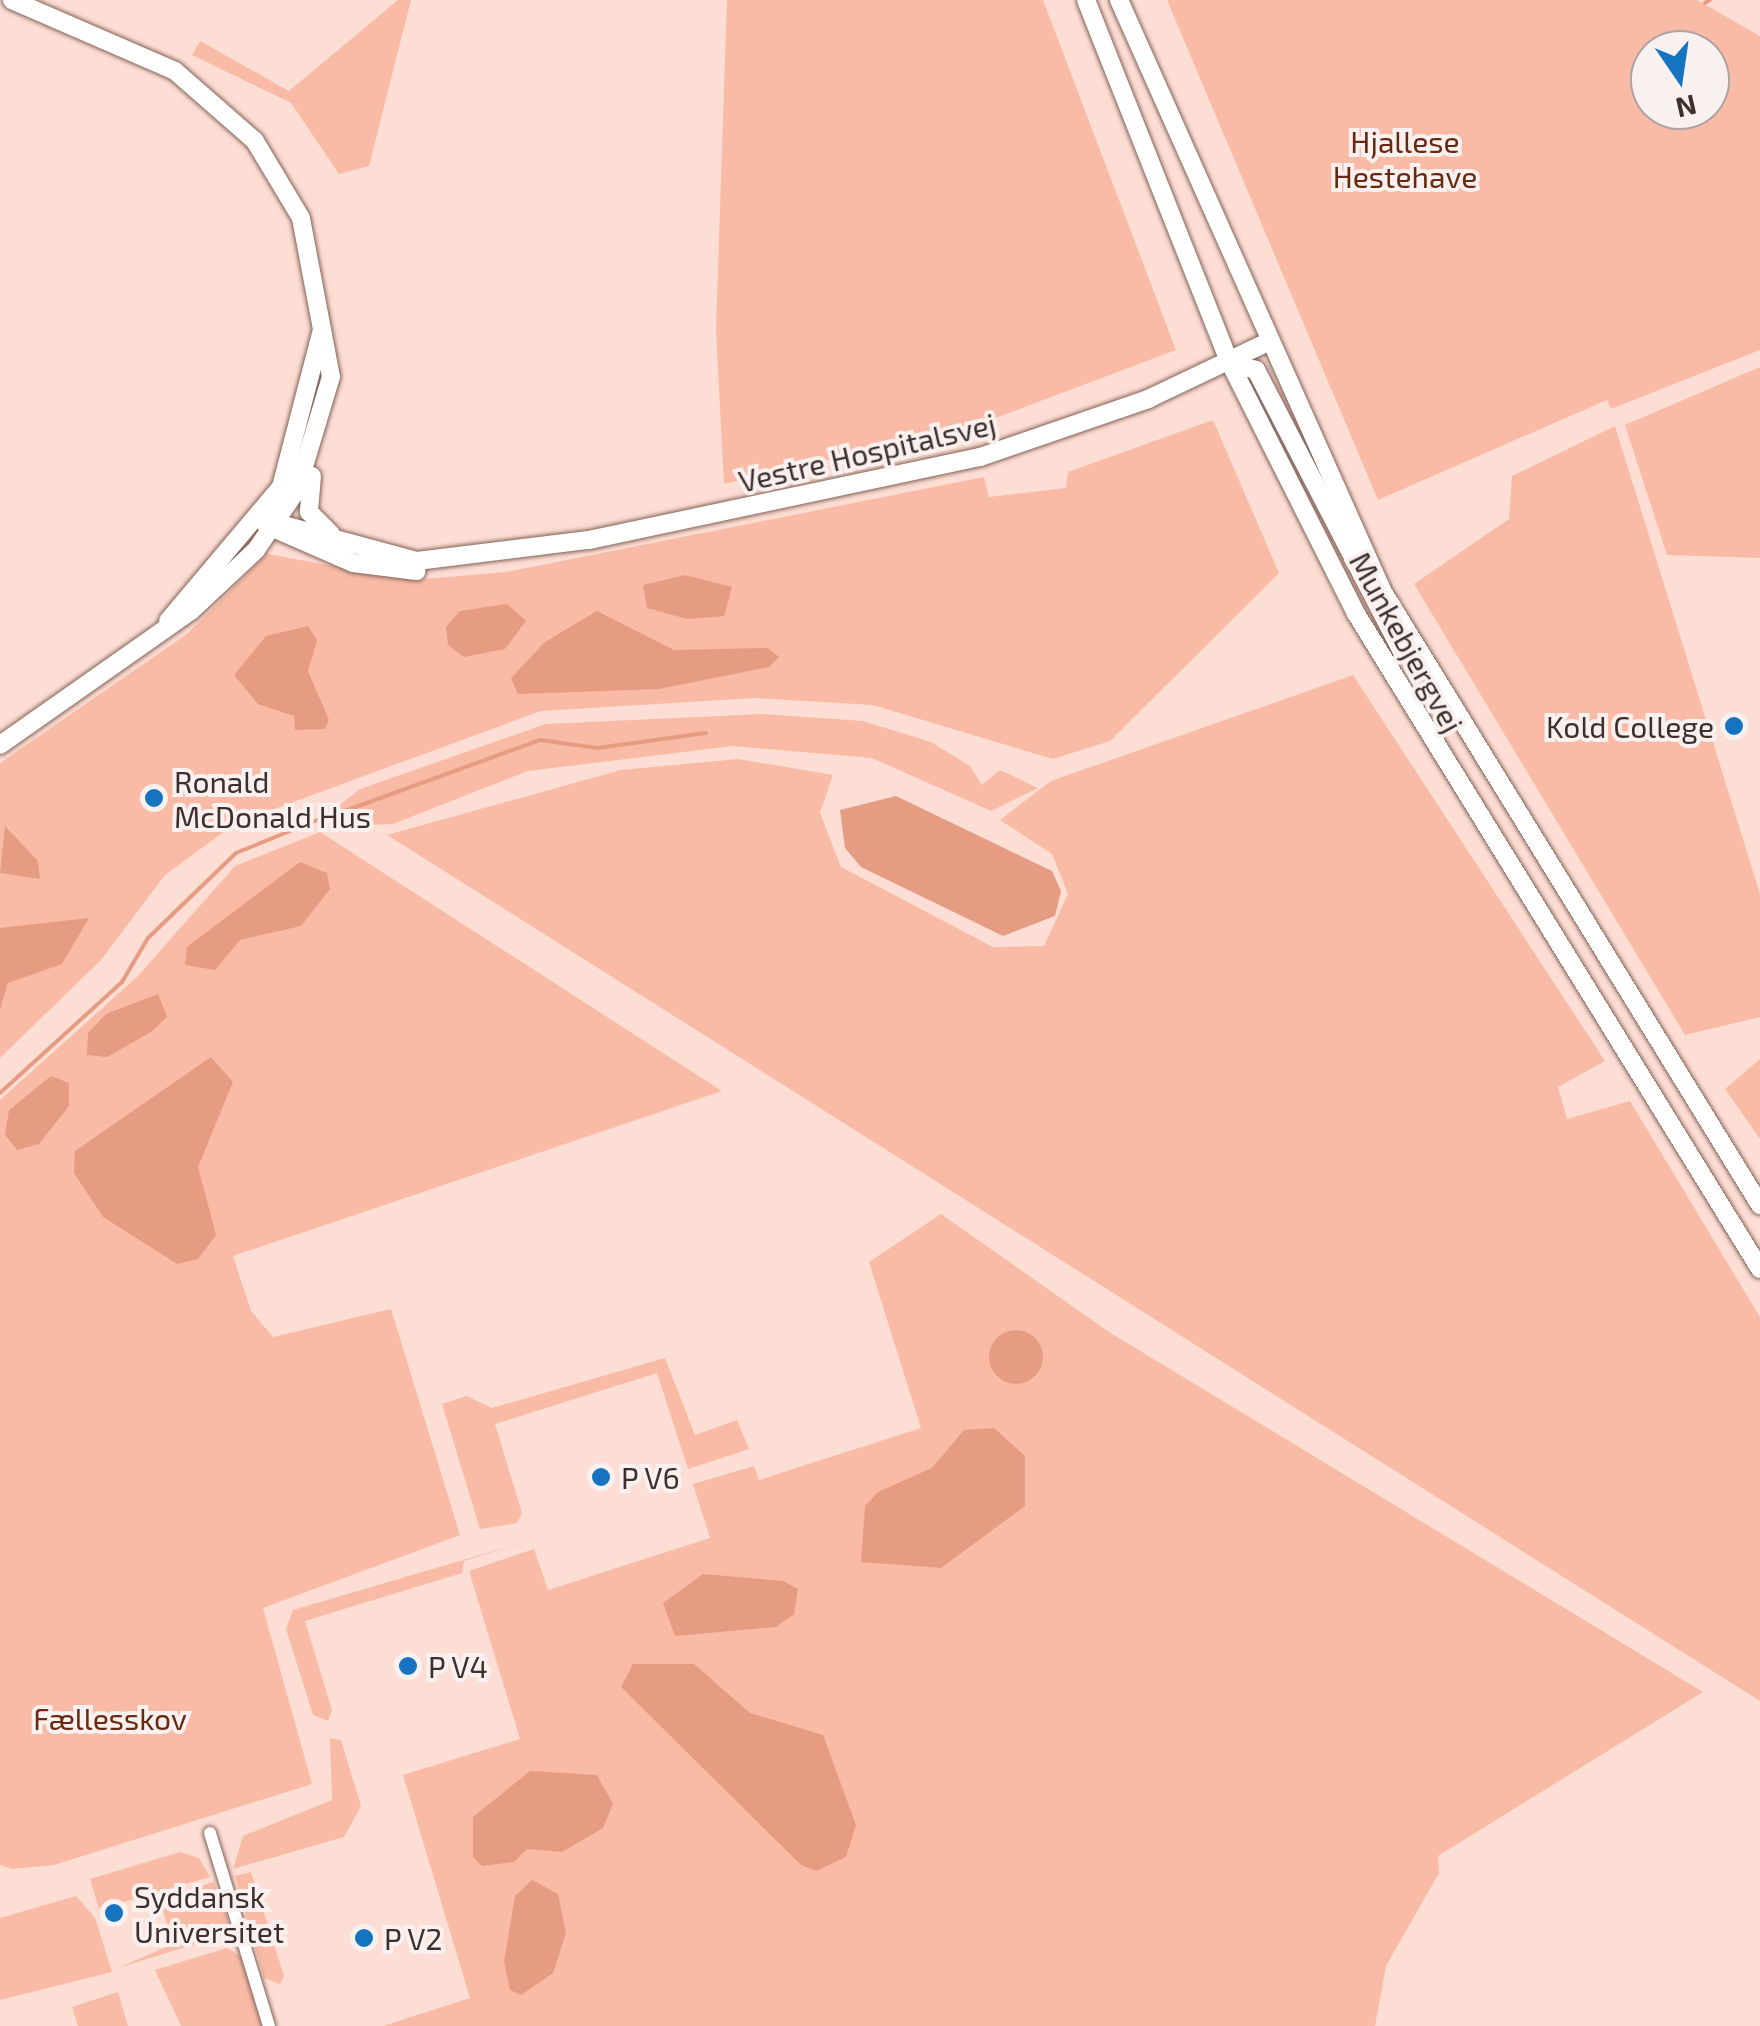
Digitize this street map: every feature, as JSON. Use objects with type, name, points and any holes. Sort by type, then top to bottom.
[{"type":"street","points":[[12,0],[175,71],[255,141],[300,218],[324,325],[331,377],[307,497],[316,523],[373,546],[464,559]]},
{"type":"street","name":"Munkebjergvej","points":[[1086,0],[1230,363],[1434,749],[1760,1269]]},
{"type":"street","name":"Munkebjergvej","points":[[1119,0],[1266,343],[1366,560],[1470,745],[1760,1204]]},
{"type":"street","points":[[271,523],[298,444],[324,325]]},
{"type":"street","name":"Vestre Hospitalsvej","points":[[271,523],[373,555],[464,559],[980,457],[1230,363],[1266,343]]},
{"type":"street","points":[[1230,363],[1256,370],[1392,636],[1441,721],[1470,745]]},
{"type":"street","points":[[0,746],[168,621],[224,586],[271,523],[319,432]]},
{"type":"street","points":[[210,1833],[269,2026]]},
{"type":"green space","points":[[398,0],[411,0],[369,166],[339,174],[291,103],[192,55],[200,41],[289,91]]},
{"type":"green space","points":[[727,0],[1043,0],[1176,350],[969,428],[724,484],[716,330]]},
{"type":"green space","name":"Hjallese Hestehave","points":[[1167,0],[1697,0],[1760,36],[1760,350],[1611,409],[1607,400],[1378,500]]},
{"type":"green space","points":[[1760,367],[1760,558],[1667,555],[1625,425]]},
{"type":"green space","points":[[1213,420],[1279,573],[1110,741],[1053,759],[873,705],[755,698],[541,711],[236,823],[165,875],[101,960],[0,1058],[0,763],[187,634],[267,554],[412,580],[507,572],[984,477],[989,497],[1066,488],[1068,472]]},
{"type":"green space","points":[[1615,426],[1760,894],[1760,1017],[1685,1035],[1414,584],[1509,519],[1512,476]]},
{"type":"green space","points":[[1353,675],[1605,1061],[1558,1087],[1567,1119],[1630,1101],[1760,1317],[1760,1701],[387,835],[621,770],[738,759],[833,775],[820,813],[841,867],[993,947],[1044,946],[1068,894],[1052,854],[1000,820],[1051,781]]},
{"type":"green space","points":[[762,714],[863,721],[931,742],[970,766],[982,785],[1000,770],[1038,788],[991,811],[872,758],[733,746],[528,771],[393,824],[370,825],[337,807],[360,789],[546,724]]},
{"type":"green space","name":"Fællesskov","points":[[320,832],[722,1091],[233,1256],[251,1311],[273,1337],[391,1309],[460,1535],[263,1608],[312,1784],[54,1865],[12,1869],[0,1865],[0,1100],[138,976],[235,866]]},
{"type":"green space","points":[[1760,1059],[1760,1139],[1725,1089]]},
{"type":"green space","points":[[941,1214],[1109,1332],[1703,1692],[1438,1856],[1439,1873],[1386,1966],[1375,2026],[383,2026],[470,1998],[403,1775],[520,1739],[469,1571],[534,1549],[548,1590],[710,1538],[693,1484],[754,1466],[759,1480],[921,1428],[869,1262]]},
{"type":"green space","points":[[665,1358],[695,1435],[737,1420],[749,1449],[688,1469],[657,1373],[495,1424],[522,1513],[517,1523],[480,1529],[442,1404],[467,1396],[492,1408]]},
{"type":"green space","points":[[531,1540],[464,1561],[462,1573],[305,1621],[332,1710],[328,1721],[313,1715],[286,1629],[293,1610]]},
{"type":"green space","points":[[330,1738],[341,1740],[361,1806],[344,1837],[233,1869],[243,1836],[332,1800]]},
{"type":"green space","points":[[180,1852],[199,1858],[210,1877],[99,1909],[90,1879]]},
{"type":"green space","points":[[251,1872],[284,1976],[280,1984],[264,1978],[235,1876]]},
{"type":"green space","points":[[214,1882],[229,1923],[221,1936],[118,1968],[173,1944],[159,1898]]},
{"type":"green space","points":[[76,1896],[95,1918],[112,1972],[0,2000],[0,1918]]},
{"type":"green space","points":[[227,1948],[241,1956],[262,2026],[181,2026],[155,1970]]},
{"type":"green space","points":[[118,1992],[128,2026],[78,2026],[72,2007]]},
{"type":"shaded area","points":[[685,575],[732,587],[724,616],[687,619],[647,608],[643,585]]},
{"type":"shaded area","points":[[507,604],[526,621],[505,649],[464,657],[448,645],[446,627],[460,611]]},
{"type":"shaded area","points":[[597,611],[674,650],[768,648],[779,657],[769,667],[659,689],[518,694],[511,678],[545,642]]},
{"type":"shaded area","points":[[308,626],[317,640],[308,671],[329,720],[325,729],[295,730],[294,716],[258,704],[234,675],[266,636]]},
{"type":"shaded area","points":[[896,796],[1052,871],[1061,891],[1055,916],[1003,936],[861,867],[845,848],[840,810]]},
{"type":"shaded area","points":[[5,826],[38,861],[40,879],[0,873]]},
{"type":"shaded area","points":[[300,862],[327,873],[330,889],[301,926],[240,940],[215,970],[185,965],[187,947]]},
{"type":"shaded area","points":[[89,918],[62,964],[8,983],[0,1009],[0,928]]},
{"type":"shaded area","points":[[158,994],[167,1017],[151,1032],[107,1057],[87,1055],[88,1033],[106,1014]]},
{"type":"shaded area","points":[[211,1057],[233,1082],[198,1167],[216,1235],[198,1259],[177,1264],[103,1217],[74,1173],[75,1151]]},
{"type":"shaded area","points":[[51,1076],[69,1083],[69,1106],[39,1144],[17,1150],[5,1135],[9,1110]]},
{"type":"shaded area","points":[[1016,1330],[1035,1338],[1043,1357],[1035,1376],[1016,1384],[997,1376],[989,1357],[997,1338]]},
{"type":"shaded area","points":[[994,1428],[1025,1456],[1025,1506],[941,1568],[861,1562],[865,1506],[878,1492],[932,1468],[964,1430]]},
{"type":"shaded area","points":[[703,1574],[783,1581],[798,1589],[794,1614],[776,1627],[675,1636],[663,1603]]},
{"type":"shaded area","points":[[633,1664],[694,1664],[750,1713],[823,1735],[856,1825],[846,1857],[816,1871],[801,1865],[621,1687]]},
{"type":"shaded area","points":[[530,1771],[597,1775],[613,1804],[603,1828],[562,1852],[527,1849],[514,1862],[482,1866],[473,1857],[473,1817]]},
{"type":"shaded area","points":[[532,1880],[558,1894],[566,1933],[553,1973],[521,1995],[510,1990],[504,1962],[515,1896]]},
{"type":"waterway","points":[[1705,3],[1710,0]]},
{"type":"waterway","points":[[342,812],[540,740],[597,748],[706,733]]},
{"type":"waterway","points":[[0,1093],[122,982],[148,938],[236,853],[322,818]]},
{"type":"place","name":"Kold College","points":[[1734,726]]},
{"type":"place","name":"Ronald McDonald Hus","points":[[154,798]]},
{"type":"place","name":"P V6","points":[[601,1477]]},
{"type":"place","name":"P V4","points":[[408,1666]]},
{"type":"place","name":"Syddansk Universitet","points":[[114,1913]]},
{"type":"place","name":"P V2","points":[[364,1938]]}]
